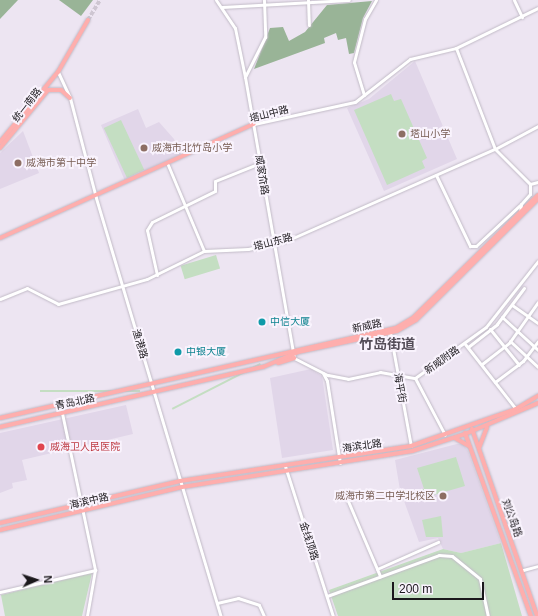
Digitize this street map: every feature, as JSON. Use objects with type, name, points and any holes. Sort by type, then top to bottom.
[{"type":"main road","name":"统一南路","points":[[0,142],[58,72],[88,20]]},
{"type":"main road","name":"统一南路","points":[[0,148],[48,90],[61,90],[70,98]]},
{"type":"main road","name":"塔山中路","points":[[0,238],[96,198],[254,124]]},
{"type":"main road","name":"新威路","points":[[390,332],[414,317],[538,195]]},
{"type":"main road","name":"新威路","points":[[152,385],[390,332],[416,320],[538,199]]},
{"type":"main road","name":"新威路","points":[[154,393],[263,368],[293,354]]},
{"type":"main road","name":"青岛北路","points":[[0,418],[152,385]]},
{"type":"main road","name":"青岛北路","points":[[0,427],[154,393]]},
{"type":"main road","name":"海滨北路","points":[[180,481],[411,446],[445,436],[516,409],[538,396]]},
{"type":"main road","name":"海滨北路","points":[[182,487],[406,453],[473,432],[538,403]]},
{"type":"main road","name":"刘公岛路","points":[[471,426],[523,570],[537,616]]},
{"type":"main road","points":[[478,448],[487,426]]},
{"type":"main road","name":"刘公岛路","points":[[464,429],[531,616]]},
{"type":"main road","points":[[455,438],[469,446]]},
{"type":"main road","name":"海滨中路","points":[[0,523],[180,481]]},
{"type":"main road","name":"海滨中路","points":[[0,530],[182,487]]},
{"type":"street","name":"威家夼路","points":[[216,0],[235,28],[254,124],[293,354]]},
{"type":"street","points":[[245,77],[265,36],[264,0]]},
{"type":"street","points":[[222,7],[308,1],[349,0]]},
{"type":"street","points":[[364,95],[354,62],[365,19],[376,0]]},
{"type":"street","points":[[514,0],[522,17]]},
{"type":"street","points":[[308,1],[309,25]]},
{"type":"street","name":"塔山中路","points":[[254,124],[355,102],[410,59],[456,48],[538,8]]},
{"type":"street","points":[[436,175],[470,246],[476,246],[530,194],[530,184],[494,149],[456,48]]},
{"type":"street","name":"渔港路","points":[[58,72],[70,98],[96,198],[220,616]]},
{"type":"street","name":"塔山东路","points":[[0,299],[27,288],[58,304],[157,275],[204,252],[274,244],[436,175],[494,149],[538,126]]},
{"type":"street","points":[[157,275],[147,230],[152,222],[215,191],[215,181],[260,163]]},
{"type":"street","points":[[168,165],[186,205],[204,252]]},
{"type":"street","points":[[530,184],[538,182]]},
{"type":"street","points":[[520,213],[521,204]]},
{"type":"street","name":"新威附路","points":[[293,354],[322,372],[348,379],[380,372],[415,378],[466,345],[502,309],[538,261]]},
{"type":"street","points":[[516,409],[466,345],[490,329],[512,305],[524,288]]},
{"type":"street","points":[[482,364],[510,341],[518,332],[538,302]]},
{"type":"street","points":[[512,305],[538,323]]},
{"type":"street","points":[[502,317],[538,350]]},
{"type":"street","points":[[490,329],[519,365]]},
{"type":"street","name":"海平街","points":[[390,332],[411,446]]},
{"type":"street","points":[[510,341],[526,358],[538,367]]},
{"type":"street","points":[[495,382],[519,365],[538,341]]},
{"type":"street","points":[[322,372],[327,381],[340,463]]},
{"type":"street","points":[[415,378],[445,436]]},
{"type":"street","points":[[62,413],[95,570],[87,616]]},
{"type":"street","name":"金线顶路","points":[[285,466],[333,616]]},
{"type":"street","points":[[348,501],[380,576]]},
{"type":"street","points":[[377,569],[438,542]]},
{"type":"street","points":[[327,596],[439,555],[452,556],[480,580],[488,616]]},
{"type":"street","points":[[523,570],[538,566]]},
{"type":"street","points":[[0,592],[95,570]]},
{"type":"street","points":[[217,603],[238,598],[259,605],[264,616]]},
{"type":"shaded area","name":"塔山小学","points":[[415,61],[457,159],[384,191],[347,108],[369,99]]},
{"type":"shaded area","name":"威海市北竹岛小学","points":[[138,109],[146,128],[159,122],[174,139],[181,156],[125,181],[101,125]]},
{"type":"shaded area","name":"威海市第十中学","points":[[23,131],[39,173],[0,189],[0,153]]},
{"type":"shaded area","points":[[311,369],[322,376],[333,450],[282,458],[270,378]]},
{"type":"shaded area","name":"威海卫人民医院","points":[[126,405],[133,434],[22,460],[27,480],[12,483],[13,488],[0,493],[0,433]]},
{"type":"shaded area","name":"威海市第二中学北校区","points":[[457,444],[463,444],[468,451],[501,543],[461,553],[443,549],[438,538],[419,542],[400,490],[395,460]]},
{"type":"green space","points":[[0,0],[18,0],[0,19]]},
{"type":"green space","points":[[59,0],[93,0],[81,16]]},
{"type":"green space","points":[[372,1],[363,18],[354,53],[349,54],[346,38],[338,40],[336,33],[324,38],[325,43],[254,69],[270,28],[283,27],[289,41],[305,32],[327,5]]},
{"type":"green space","points":[[391,94],[394,101],[401,99],[427,158],[422,161],[425,168],[387,185],[354,110]]},
{"type":"green space","points":[[121,120],[144,170],[127,178],[104,128]]},
{"type":"green space","points":[[216,255],[220,268],[185,279],[181,266]]},
{"type":"green space","points":[[260,363],[261,365],[173,410],[172,408]]},
{"type":"green space","points":[[40,390],[140,390],[140,392],[40,392]]},
{"type":"green space","points":[[456,457],[465,486],[413,501],[409,492],[424,489],[417,468]]},
{"type":"green space","points":[[441,516],[443,537],[426,537],[422,520]]},
{"type":"green space","points":[[501,543],[522,616],[338,616],[329,590],[443,549],[461,553]]},
{"type":"green space","points":[[92,573],[82,616],[5,616],[1,595]]},
{"type":"tunnel","points":[[88,20],[100,0]]},
{"type":"place","name":"塔山小学","points":[[402,134]]},
{"type":"place","name":"威海市北竹岛小学","points":[[144,148]]},
{"type":"place","name":"威海市第十中学","points":[[18,163]]},
{"type":"place","name":"中信大厦","points":[[262,322]]},
{"type":"place","name":"中银大厦","points":[[178,352]]},
{"type":"place","name":"威海卫人民医院","points":[[41,447]]},
{"type":"place","name":"威海市第二中学北校区","points":[[443,496]]},
{"type":"district","name":"竹岛街道","points":[[387,344]]}]
